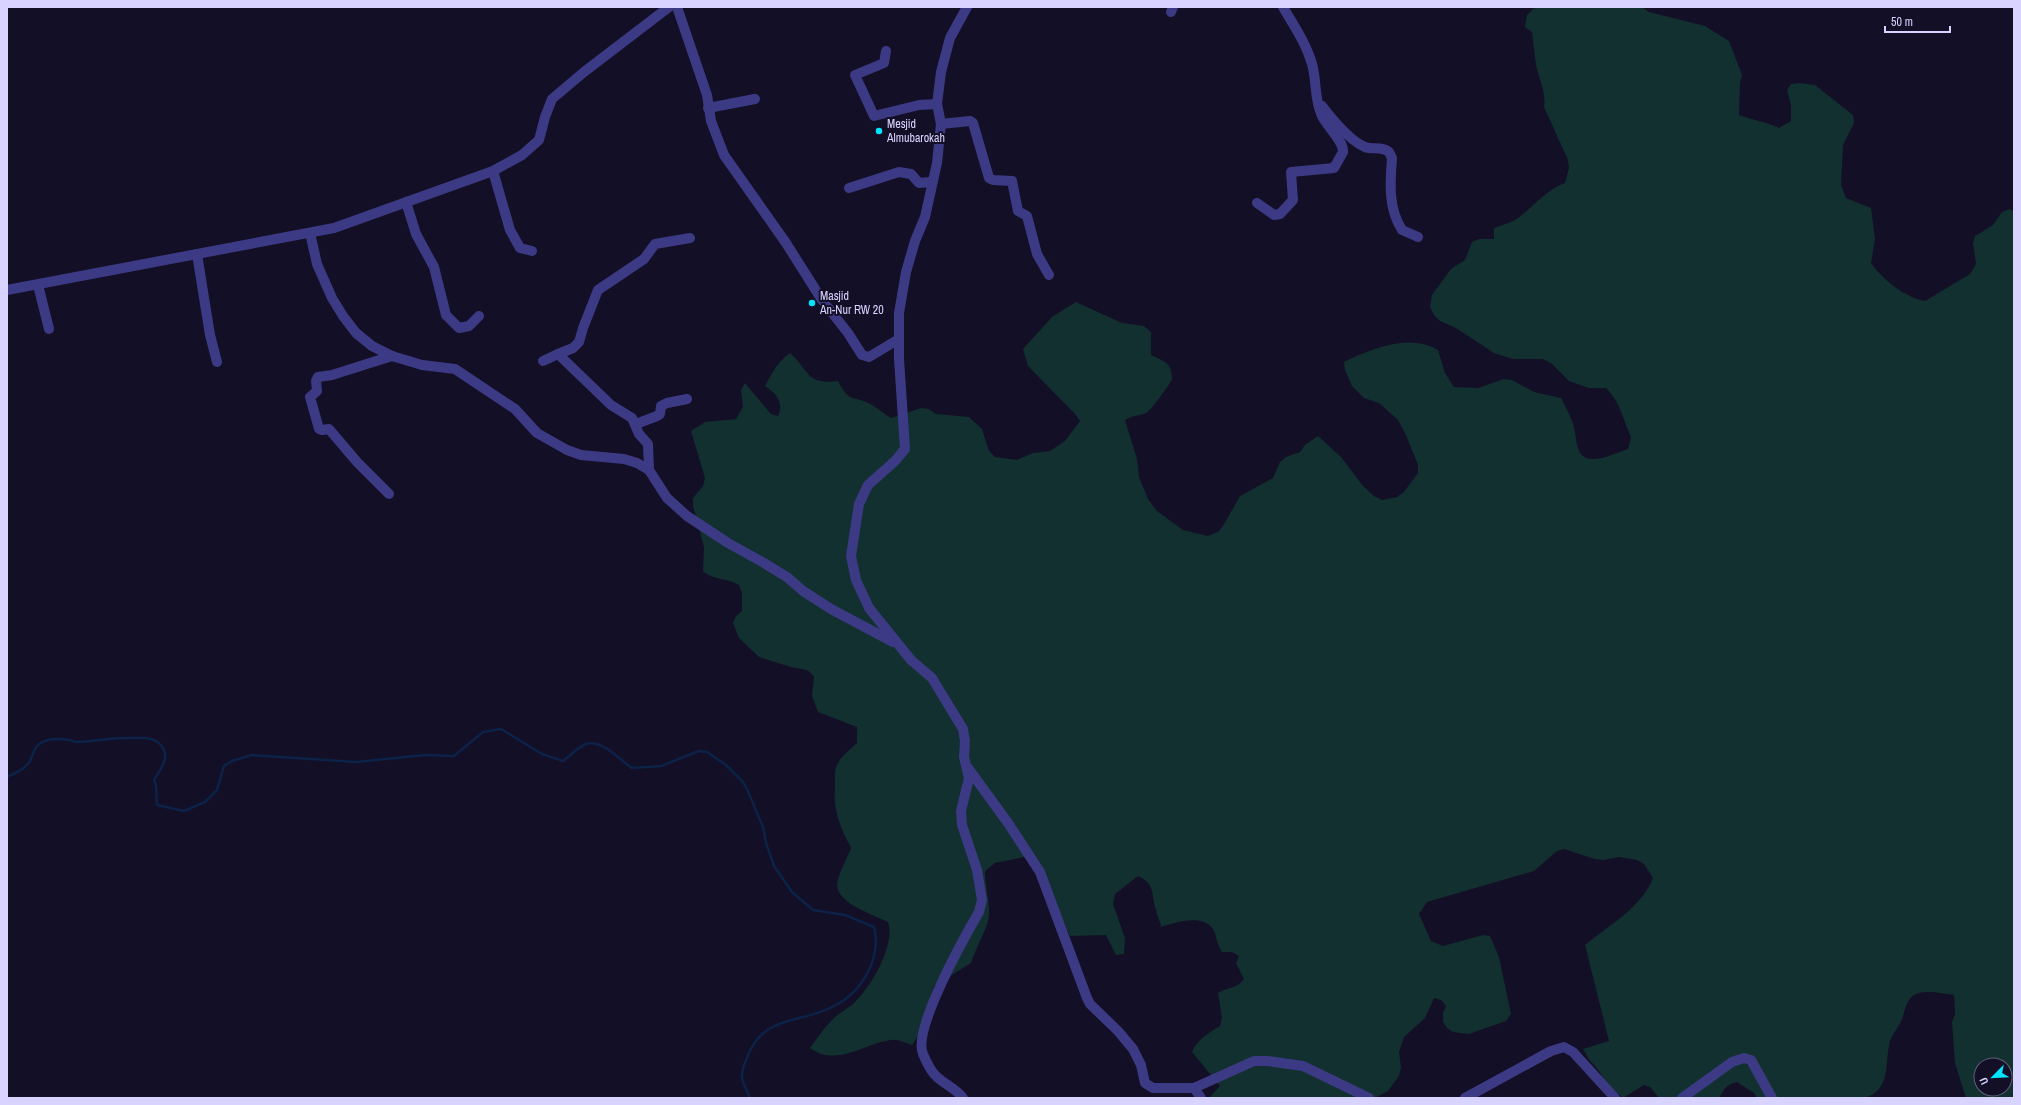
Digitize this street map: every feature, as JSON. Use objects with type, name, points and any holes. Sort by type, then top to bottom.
[{"type":"street","points":[[7,290],[310,233],[351,223],[459,182],[493,171],[522,155],[539,140],[545,117],[552,99],[584,72],[669,7]]},
{"type":"street","points":[[677,7],[708,95],[708,108],[724,155],[786,243],[822,300],[848,333],[862,355],[869,357],[899,339]]},
{"type":"street","points":[[963,1098],[958,1092],[935,1075],[923,1053],[921,1044],[935,995],[979,912],[982,900],[977,870],[962,825],[962,800],[968,778],[963,729],[932,678],[911,660],[869,608],[856,580],[851,556],[859,504],[868,485],[895,461],[904,449],[899,313],[906,272],[915,242],[925,217],[931,182],[937,163],[941,124],[937,104],[941,72],[950,38],[967,7]]},
{"type":"street","points":[[1256,203],[1277,216],[1293,200],[1292,172],[1332,169],[1336,166],[1344,148],[1341,141],[1334,135],[1322,116],[1313,66],[1306,45],[1283,7]]},
{"type":"street","points":[[886,51],[884,63],[855,75],[874,116],[919,105],[937,104]]},
{"type":"street","points":[[708,108],[755,99]]},
{"type":"street","points":[[1318,100],[1338,126],[1364,147],[1376,147],[1389,152],[1392,158],[1391,200],[1393,211],[1402,230],[1418,237]]},
{"type":"street","points":[[941,124],[973,123],[989,178],[993,180],[1012,181],[1018,211],[1027,216],[1037,254],[1049,275]]},
{"type":"street","points":[[493,171],[510,230],[520,248],[532,252]]},
{"type":"street","points":[[849,188],[899,172],[911,174],[919,183],[931,182]]},
{"type":"street","points":[[406,202],[416,234],[434,267],[446,315],[459,328],[469,326],[479,316]]},
{"type":"street","points":[[310,233],[317,264],[323,280],[343,316],[364,340],[392,356],[422,365],[455,369],[515,409],[537,433],[557,445],[581,455],[631,460],[648,470],[667,498],[687,516],[728,543],[764,562],[787,577],[803,591],[831,609],[897,644]]},
{"type":"street","points":[[543,361],[573,348],[579,342],[598,290],[644,259],[656,244],[690,238]]},
{"type":"street","points":[[197,254],[210,335],[217,362]]},
{"type":"street","points":[[38,284],[48,329]]},
{"type":"street","points":[[558,354],[607,402],[626,414],[636,424],[639,434],[648,444],[648,470]]},
{"type":"street","points":[[389,494],[357,462],[329,429],[319,429],[310,397],[317,391],[316,381],[318,377],[332,375],[392,356]]},
{"type":"street","points":[[636,424],[659,415],[661,406],[667,403],[688,399]]},
{"type":"street","points":[[966,764],[1008,823],[1040,872],[1087,998],[1090,1004],[1118,1031],[1133,1049],[1142,1065],[1146,1085],[1153,1088],[1194,1088],[1254,1061],[1267,1061],[1303,1066],[1369,1098]]},
{"type":"street","points":[[1464,1098],[1551,1051],[1564,1047],[1573,1052],[1615,1098]]},
{"type":"street","points":[[1682,1098],[1732,1062],[1744,1058],[1751,1060],[1772,1098]]},
{"type":"street","points":[[1194,1088],[1201,1098]]},
{"type":"green space","points":[[1539,7],[1642,7],[1649,12],[1705,26],[1729,41],[1742,75],[1740,83],[1739,115],[1779,128],[1791,121],[1791,105],[1787,90],[1791,84],[1800,83],[1815,85],[1853,115],[1854,123],[1843,145],[1841,185],[1846,198],[1871,208],[1875,239],[1871,263],[1881,275],[1895,287],[1910,296],[1925,301],[1970,274],[1976,264],[1973,243],[1975,236],[1993,225],[2002,212],[2009,209],[2014,211],[2014,1098],[1966,1098],[1955,1063],[1952,1022],[1955,1014],[1954,995],[1923,992],[1911,997],[1906,1006],[1901,1022],[1890,1041],[1883,1083],[1873,1094],[1864,1098],[1757,1098],[1754,1093],[1737,1082],[1726,1087],[1719,1098],[1659,1098],[1650,1087],[1644,1085],[1623,1098],[1607,1084],[1583,1049],[1609,1041],[1585,945],[1633,907],[1648,888],[1653,878],[1644,864],[1637,860],[1619,857],[1603,860],[1595,859],[1564,849],[1557,851],[1534,871],[1427,902],[1419,914],[1431,941],[1443,946],[1483,935],[1490,936],[1499,957],[1511,1014],[1506,1021],[1469,1034],[1453,1032],[1447,1028],[1443,1022],[1443,1013],[1446,1006],[1441,1000],[1434,998],[1425,1018],[1404,1037],[1399,1052],[1401,1067],[1399,1076],[1388,1091],[1375,1098],[1209,1098],[1220,1086],[1192,1052],[1200,1040],[1220,1026],[1222,1018],[1218,993],[1238,985],[1244,979],[1236,963],[1239,956],[1232,952],[1222,952],[1213,929],[1202,921],[1188,920],[1160,927],[1161,925],[1152,890],[1144,879],[1138,876],[1115,894],[1113,904],[1125,938],[1124,954],[1116,955],[1106,935],[1070,936],[1034,855],[995,863],[985,871],[989,916],[971,963],[934,986],[920,1033],[912,1045],[891,1040],[850,1053],[830,1056],[820,1054],[810,1048],[831,1021],[853,1004],[867,988],[880,966],[888,942],[888,922],[857,908],[849,903],[838,891],[838,880],[851,848],[843,832],[836,810],[835,770],[842,757],[857,743],[857,727],[818,712],[812,696],[814,676],[807,670],[791,667],[759,657],[739,638],[733,623],[736,616],[742,611],[742,593],[739,585],[709,575],[703,571],[704,547],[693,506],[693,498],[703,486],[705,478],[691,431],[705,422],[736,419],[743,407],[741,390],[745,383],[771,414],[778,416],[780,411],[780,403],[773,392],[765,386],[779,364],[790,353],[814,379],[828,382],[838,381],[848,396],[873,405],[891,418],[921,408],[929,409],[936,414],[969,417],[982,429],[989,451],[995,457],[1017,460],[1033,453],[1050,451],[1065,441],[1080,421],[1076,415],[1028,366],[1023,349],[1052,317],[1076,302],[1122,323],[1144,326],[1151,332],[1151,355],[1167,363],[1171,369],[1172,380],[1152,408],[1146,413],[1130,417],[1125,420],[1137,459],[1139,477],[1148,499],[1157,511],[1183,530],[1208,536],[1218,532],[1240,496],[1273,478],[1280,462],[1286,457],[1300,452],[1305,445],[1318,436],[1341,457],[1363,486],[1374,496],[1382,500],[1397,497],[1404,492],[1418,473],[1418,465],[1405,433],[1398,420],[1379,403],[1364,398],[1352,386],[1345,370],[1344,362],[1391,344],[1415,343],[1427,345],[1438,350],[1445,373],[1454,387],[1478,388],[1504,379],[1512,380],[1534,392],[1561,398],[1573,423],[1580,452],[1582,456],[1586,458],[1596,459],[1610,456],[1628,449],[1631,437],[1615,399],[1606,388],[1589,388],[1569,381],[1551,363],[1543,359],[1513,359],[1494,353],[1456,328],[1440,321],[1434,315],[1430,307],[1432,295],[1451,269],[1465,260],[1472,242],[1479,239],[1494,239],[1494,228],[1515,220],[1546,194],[1565,183],[1569,168],[1568,160],[1544,107],[1545,101],[1536,63],[1532,32],[1525,27],[1527,15],[1533,9]]},
{"type":"waterway","points":[[7,777],[25,767],[30,761],[36,747],[42,742],[51,739],[62,739],[76,742],[125,738],[151,739],[161,746],[165,754],[164,763],[154,780],[156,785],[157,805],[184,811],[205,802],[217,790],[224,766],[232,761],[252,755],[356,762],[425,755],[454,756],[483,732],[501,729],[542,754],[563,761],[583,745],[592,743],[604,747],[632,768],[661,766],[699,751],[707,752],[726,765],[743,782],[763,827],[766,843],[774,866],[792,892],[813,910],[845,915],[874,927],[876,939],[875,950],[868,973],[861,983],[844,1000],[822,1012],[774,1026],[755,1042],[748,1055],[742,1073],[744,1086],[750,1098]]},
{"type":"place","name":"Mesjid Almubarokah","points":[[879,131]]},
{"type":"place","name":"Masjid An-Nur RW 20","points":[[812,303]]}]
